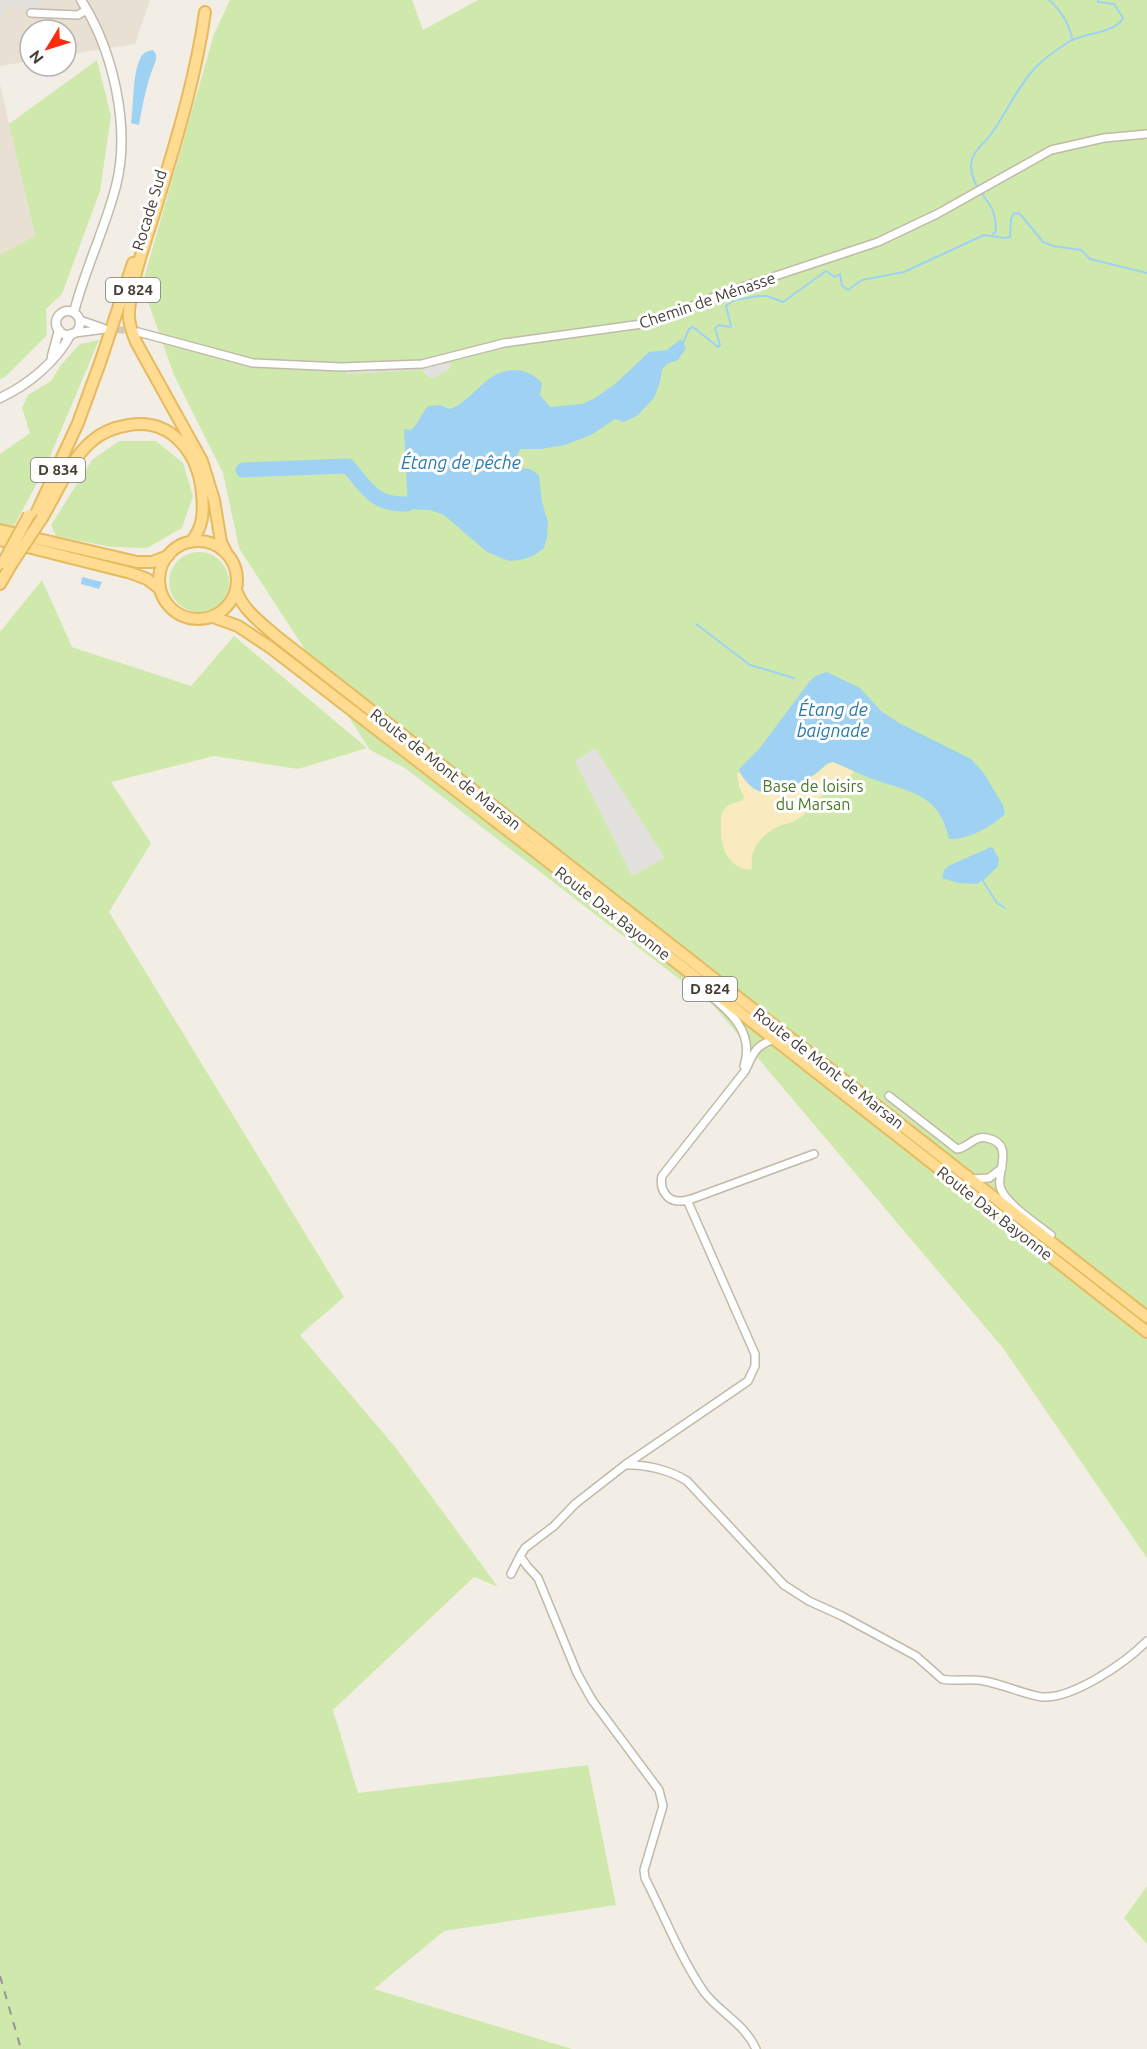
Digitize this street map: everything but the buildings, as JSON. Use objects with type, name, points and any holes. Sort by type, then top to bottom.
[{"type":"main road","name":"Rocade Sud","points":[[36,516],[78,423],[101,360],[137,249],[208,0]]},
{"type":"main road","name":"D 824","points":[[204,12],[200,49],[170,164],[140,262],[128,313],[136,342],[202,461],[221,542],[227,554]]},
{"type":"main road","points":[[36,516],[90,442],[120,426],[137,423],[150,425],[169,432],[186,447],[200,475],[203,518],[199,531],[191,542]]},
{"type":"main road","name":"D 834","points":[[0,584],[5,565],[36,516]]},
{"type":"main road","points":[[0,530],[143,563],[152,562],[191,542],[211,543],[227,554],[236,571],[236,590],[225,609],[213,616],[203,619],[183,616],[168,605],[160,589],[147,579],[0,540]]},
{"type":"main road","points":[[160,589],[160,571],[168,555]]},
{"type":"main road","name":"Route de Mont de Marsan","points":[[236,590],[250,614],[276,636],[1147,1317]]},
{"type":"main road","name":"Route Dax Bayonne","points":[[213,616],[238,626],[271,648],[775,1039],[1147,1332]]},
{"type":"street","points":[[0,398],[24,384],[50,362],[79,327],[73,314],[116,188],[121,137],[119,105],[99,36],[81,0]]},
{"type":"street","points":[[31,13],[78,15],[86,10]]},
{"type":"street","name":"Chemin de Ménasse","points":[[138,332],[254,363],[341,367],[422,364],[504,344],[655,321],[724,293],[878,242],[911,227],[1051,150],[1104,138],[1147,134]]},
{"type":"street","points":[[50,362],[59,330],[56,320],[59,314],[73,314],[105,329],[73,334],[62,333],[59,330]]},
{"type":"street","points":[[650,942],[740,1024],[747,1056],[738,1080]]},
{"type":"street","points":[[775,1039],[756,1048],[745,1071],[662,1176],[664,1194],[677,1201],[687,1200],[814,1154]]},
{"type":"street","points":[[889,1096],[957,1149],[978,1138],[989,1138],[994,1141],[1002,1150],[1003,1166],[1000,1188],[1008,1199],[1063,1246],[1084,1268]]},
{"type":"street","points":[[971,1179],[989,1178],[1003,1166]]},
{"type":"street","points":[[511,1574],[525,1548],[554,1526],[575,1504],[625,1465],[748,1381],[755,1366],[755,1354],[687,1200]]},
{"type":"street","points":[[625,1465],[635,1464],[687,1480],[784,1585],[809,1601],[916,1656],[942,1679],[964,1678],[1041,1697],[1057,1696],[1070,1692],[1098,1677],[1134,1653],[1147,1641]]},
{"type":"street","points":[[520,1556],[538,1578],[578,1673],[592,1700],[659,1790],[663,1806],[644,1870],[645,1878],[695,1978],[712,2002],[732,2017],[744,2030],[756,2049]]},
{"type":"shaded area","points":[[0,0],[150,0],[135,44],[78,53],[78,18],[18,18],[18,63],[0,66]]},
{"type":"shaded area","points":[[0,0],[38,0],[41,8],[4,7],[4,14],[0,14]]},
{"type":"shaded area","points":[[0,84],[35,237],[0,255]]},
{"type":"shaded area","points":[[451,363],[449,369],[432,379],[424,373],[423,366]]},
{"type":"shaded area","points":[[417,367],[417,370],[346,374],[347,370]]},
{"type":"shaded area","points":[[595,748],[665,858],[632,876],[575,761]]},
{"type":"green space","name":"Base de loisirs du Marsan","points":[[230,0],[412,0],[423,30],[478,0],[1147,0],[1147,1558],[1003,1348],[713,1005],[405,768],[370,750],[239,548],[223,473],[174,375],[142,285],[214,34]]},
{"type":"green space","points":[[97,60],[111,116],[100,191],[62,294],[46,309],[47,335],[5,377],[0,379],[0,255],[35,236],[9,124],[72,78],[78,78],[78,74]]},
{"type":"green space","points":[[99,340],[46,466],[14,526],[0,523],[0,454],[30,433],[22,408],[28,395],[51,381],[61,365],[80,344]]},
{"type":"green space","points":[[119,441],[156,441],[183,463],[193,496],[182,528],[147,548],[111,547],[56,536],[51,525],[92,460]]},
{"type":"green space","points":[[199,552],[220,561],[229,582],[220,603],[199,612],[178,603],[169,582],[178,561]]},
{"type":"green space","points":[[42,580],[72,647],[191,686],[234,636],[367,748],[298,769],[214,756],[111,782],[151,843],[109,912],[344,1297],[300,1335],[396,1448],[498,1587],[474,1577],[333,1710],[358,1793],[588,1765],[616,1905],[444,1931],[374,1989],[572,2049],[0,2049],[0,632]]},
{"type":"green space","points":[[1147,1886],[1147,1944],[1124,1918]]},
{"type":"sand","points":[[833,762],[854,771],[851,776],[825,793],[802,816],[766,834],[754,849],[750,870],[730,860],[722,841],[721,819],[722,812],[727,806],[743,800],[737,773],[740,773],[751,786],[761,792],[766,792],[811,776]]},
{"type":"water","points":[[153,50],[156,60],[139,125],[131,123],[136,71],[142,55]]},
{"type":"water","name":"Étang de pêche","points":[[681,339],[686,348],[678,360],[667,364],[662,370],[654,398],[637,416],[624,422],[615,419],[591,435],[565,445],[519,451],[516,460],[520,468],[530,469],[539,475],[542,502],[548,522],[544,548],[533,556],[509,561],[487,552],[444,515],[430,510],[408,509],[404,429],[411,430],[428,406],[440,405],[450,409],[495,375],[513,370],[529,373],[542,383],[540,395],[550,407],[582,404],[615,384],[649,352],[667,350]]},
{"type":"water","points":[[82,577],[102,582],[99,589],[81,584]]},
{"type":"water","name":"Étang de baignade","points":[[827,672],[860,688],[881,711],[899,723],[971,759],[983,772],[1003,805],[1005,814],[979,832],[949,839],[938,812],[921,797],[833,762],[828,763],[794,788],[783,792],[773,794],[753,788],[744,779],[739,769],[759,749],[809,682],[815,676]]},
{"type":"water","points":[[991,847],[999,859],[998,866],[985,879],[977,884],[958,883],[942,878],[948,866]]},
{"type":"waterway","points":[[1049,0],[1058,8],[1073,40]]},
{"type":"waterway","points":[[993,234],[996,231],[995,217],[973,177],[971,171],[973,156],[988,138],[1023,82],[1041,62],[1070,41],[1114,27],[1123,18],[1114,4],[1098,2],[1098,0]]},
{"type":"waterway","points":[[683,343],[689,329],[693,327],[718,347],[720,345],[715,328],[719,325],[731,326],[726,306],[734,300],[767,296],[783,302],[826,271],[835,277],[840,274],[842,286],[848,290],[862,280],[904,272],[984,235],[1010,237],[1011,219],[1014,213],[1020,214],[1043,242],[1053,246],[1081,250],[1090,259],[1147,273]]},
{"type":"waterway","points":[[243,470],[348,466],[379,498],[396,504],[407,504]]},
{"type":"waterway","points":[[696,624],[750,665],[794,678]]},
{"type":"waterway","points":[[983,881],[997,903],[1005,908]]},
{"type":"tunnel","points":[[107,329],[135,331]]},
{"type":"railway","points":[[0,1976],[21,2049]]}]
